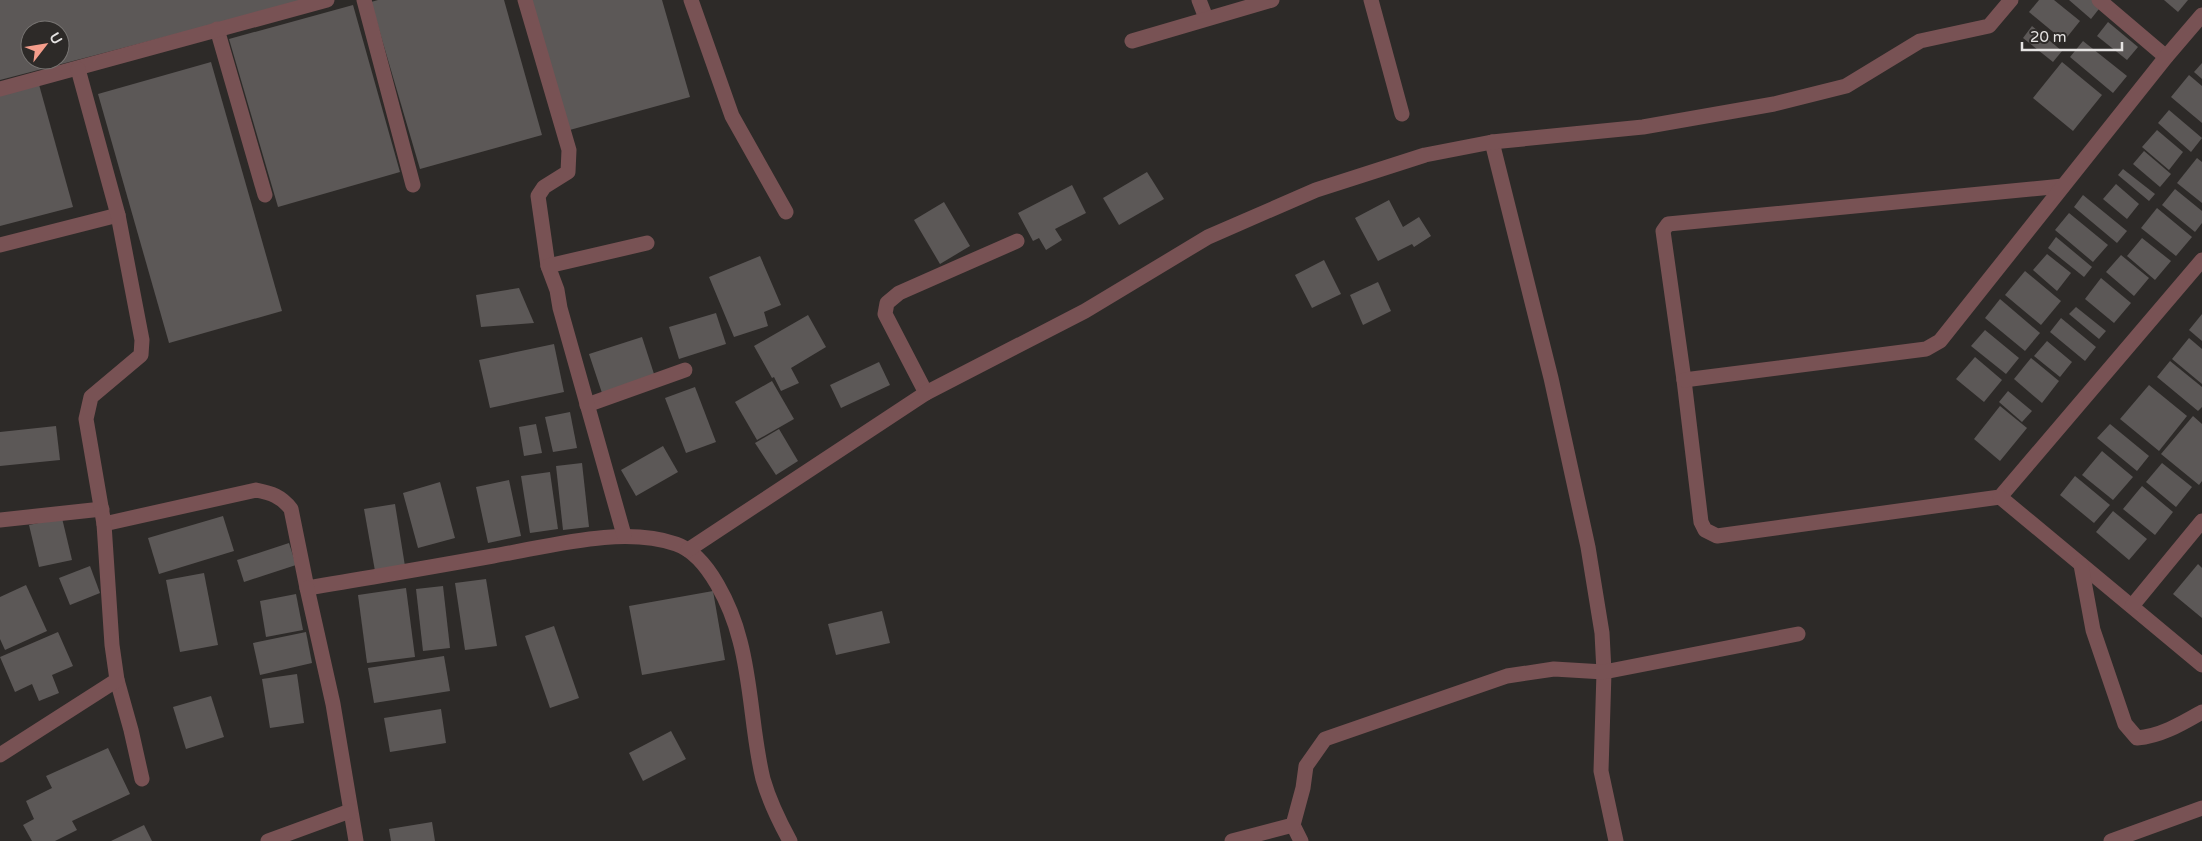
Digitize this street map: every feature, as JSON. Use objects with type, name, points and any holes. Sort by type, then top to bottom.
[{"type":"street","points":[[0,89],[327,0]]},
{"type":"street","points":[[364,0],[413,185]]},
{"type":"street","points":[[525,0],[569,150],[568,172],[544,187],[538,196],[548,266],[557,290],[560,308],[624,535]]},
{"type":"street","points":[[692,0],[732,116],[786,212]]},
{"type":"street","points":[[1199,0],[1206,18]]},
{"type":"street","points":[[1132,41],[1272,0]]},
{"type":"street","points":[[1371,0],[1402,114]]},
{"type":"street","points":[[688,550],[926,393],[1085,311],[1208,237],[1316,190],[1425,155],[1492,142],[1643,127],[1774,104],[1846,86],[1920,41],[1990,26],[2011,0]]},
{"type":"street","points":[[2099,0],[2166,57]]},
{"type":"street","points":[[1684,380],[1926,349],[1940,341],[2062,186],[2202,15]]},
{"type":"street","points":[[217,29],[266,195]]},
{"type":"street","points":[[78,69],[118,214],[142,340],[141,355],[133,364],[99,388],[91,397],[86,419],[103,517],[112,645],[117,680],[142,779]]},
{"type":"street","points":[[1492,142],[1551,378],[1588,547],[1602,632],[1604,672],[1601,772],[1616,841]]},
{"type":"street","points":[[2062,186],[1668,224],[1663,231],[1684,380],[1701,522],[1705,530],[1717,536],[2000,497],[2202,260]]},
{"type":"street","points":[[0,245],[118,214]]},
{"type":"street","points":[[926,393],[885,314],[887,303],[899,293],[1017,241]]},
{"type":"street","points":[[548,266],[647,243]]},
{"type":"street","points":[[587,405],[685,370]]},
{"type":"street","points":[[0,520],[103,517],[256,490],[271,493],[283,499],[291,509],[333,704],[356,841]]},
{"type":"street","points":[[2000,497],[2202,665]]},
{"type":"street","points":[[2132,606],[2202,521]]},
{"type":"street","points":[[307,588],[578,541],[624,535],[676,544],[688,550],[711,573],[722,593],[740,640],[763,778],[772,805],[790,841]]},
{"type":"street","points":[[2081,565],[2093,630],[2125,724],[2137,738],[2152,737],[2176,727],[2202,712]]},
{"type":"street","points":[[1301,841],[1293,825],[1303,788],[1306,766],[1325,739],[1507,676],[1554,669],[1604,672],[1798,634]]},
{"type":"street","points":[[0,755],[117,680]]},
{"type":"street","points":[[2111,841],[2202,808]]},
{"type":"street","points":[[268,841],[350,811]]},
{"type":"street","points":[[1232,841],[1293,825]]},
{"type":"building","points":[[0,0],[303,0],[70,62],[70,20],[20,20],[20,70],[38,70],[0,80]]},
{"type":"building","points":[[378,0],[504,0],[542,135],[420,169],[371,2]]},
{"type":"building","points":[[529,0],[662,0],[690,97],[566,131]]},
{"type":"building","points":[[2039,0],[2054,0],[2080,21],[2064,41],[2029,12]]},
{"type":"building","points":[[2069,0],[2106,0],[2091,19]]},
{"type":"building","points":[[2164,0],[2188,0],[2178,12]]},
{"type":"building","points":[[353,5],[400,172],[278,207],[229,39]]},
{"type":"building","points":[[2108,22],[2138,47],[2127,60],[2097,36]]},
{"type":"building","points":[[2032,26],[2062,51],[2053,62],[2023,38]]},
{"type":"building","points":[[2083,41],[2127,76],[2113,93],[2070,57]]},
{"type":"building","points":[[211,62],[282,311],[169,343],[98,94]]},
{"type":"building","points":[[2062,62],[2102,95],[2073,131],[2033,98]]},
{"type":"building","points":[[2202,63],[2202,79],[2194,72]]},
{"type":"building","points":[[2189,75],[2202,86],[2202,123],[2171,97]]},
{"type":"building","points":[[38,81],[73,207],[0,226],[0,92]]},
{"type":"building","points":[[2169,110],[2202,138],[2191,152],[2158,123]]},
{"type":"building","points":[[2157,130],[2183,152],[2169,170],[2142,147]]},
{"type":"building","points":[[2144,151],[2171,174],[2160,187],[2133,164]]},
{"type":"building","points":[[2197,158],[2202,162],[2202,203],[2177,183]]},
{"type":"building","points":[[2123,169],[2155,194],[2149,201],[2118,175]]},
{"type":"building","points":[[1147,172],[1164,199],[1119,225],[1103,198]]},
{"type":"building","points":[[2116,184],[2139,204],[2127,219],[2103,199]]},
{"type":"building","points":[[1072,185],[1086,213],[1055,229],[1062,240],[1046,250],[1039,238],[1033,241],[1018,213]]},
{"type":"building","points":[[2175,189],[2202,211],[2202,223],[2195,232],[2162,205]]},
{"type":"building","points":[[2083,195],[2127,231],[2117,243],[2074,207]]},
{"type":"building","points":[[1389,200],[1403,227],[1419,217],[1431,236],[1414,247],[1412,244],[1378,261],[1355,218]]},
{"type":"building","points":[[944,202],[970,246],[940,264],[914,220]]},
{"type":"building","points":[[2157,208],[2192,237],[2176,256],[2141,228]]},
{"type":"building","points":[[2069,213],[2108,245],[2093,262],[2055,230]]},
{"type":"building","points":[[2056,237],[2092,267],[2084,277],[2048,248]]},
{"type":"building","points":[[2142,238],[2171,261],[2155,280],[2127,256]]},
{"type":"building","points":[[2047,254],[2071,273],[2057,291],[2033,270]]},
{"type":"building","points":[[2121,255],[2149,278],[2134,296],[2106,272]]},
{"type":"building","points":[[760,256],[781,305],[764,312],[768,326],[734,337],[709,277]]},
{"type":"building","points":[[1324,260],[1341,294],[1312,308],[1295,275]]},
{"type":"building","points":[[2025,271],[2061,301],[2041,325],[2005,295]]},
{"type":"building","points":[[2101,278],[2131,303],[2114,323],[2085,299]]},
{"type":"building","points":[[1378,282],[1391,311],[1363,325],[1350,295]]},
{"type":"building","points":[[519,288],[534,323],[481,327],[476,295]]},
{"type":"building","points":[[2000,299],[2040,333],[2025,351],[1985,318]]},
{"type":"building","points":[[2076,307],[2106,331],[2099,339],[2069,314]]},
{"type":"building","points":[[716,313],[726,344],[679,359],[669,327]]},
{"type":"building","points":[[2202,314],[2202,341],[2189,330]]},
{"type":"building","points":[[808,315],[826,347],[791,368],[799,383],[781,391],[754,346]]},
{"type":"building","points":[[2061,318],[2096,347],[2085,361],[2050,332]]},
{"type":"building","points":[[1985,330],[2019,358],[2006,374],[1971,346]]},
{"type":"building","points":[[642,337],[655,377],[602,393],[589,354]]},
{"type":"building","points":[[2189,338],[2202,349],[2202,384],[2172,359]]},
{"type":"building","points":[[2047,341],[2072,362],[2060,377],[2034,356]]},
{"type":"building","points":[[554,344],[564,392],[490,408],[479,360]]},
{"type":"building","points":[[1975,357],[2002,380],[1984,402],[1956,379]]},
{"type":"building","points":[[2031,358],[2059,381],[2042,403],[2014,379]]},
{"type":"building","points":[[2170,361],[2202,387],[2202,407],[2198,411],[2157,377]]},
{"type":"building","points":[[879,362],[890,385],[841,408],[830,385]]},
{"type":"building","points":[[772,381],[794,419],[757,440],[735,402]]},
{"type":"building","points":[[2149,385],[2187,416],[2159,451],[2120,419]]},
{"type":"building","points":[[695,387],[716,442],[686,453],[665,398]]},
{"type":"building","points":[[2008,391],[2032,411],[2022,422],[1999,402]]},
{"type":"building","points":[[2000,406],[2027,428],[2000,461],[1974,439]]},
{"type":"building","points":[[570,412],[577,448],[553,452],[545,417]]},
{"type":"building","points":[[2193,416],[2202,424],[2202,481],[2199,485],[2161,454]]},
{"type":"building","points":[[536,424],[542,453],[524,456],[519,427]]},
{"type":"building","points":[[2110,424],[2149,456],[2137,471],[2097,438]]},
{"type":"building","points":[[56,426],[60,460],[0,466],[0,432]]},
{"type":"building","points":[[779,429],[798,461],[776,475],[755,443]]},
{"type":"building","points":[[663,446],[678,472],[636,496],[621,470]]},
{"type":"building","points":[[2102,451],[2133,477],[2113,500],[2082,475]]},
{"type":"building","points":[[582,463],[589,527],[563,530],[556,466]]},
{"type":"building","points":[[2162,463],[2192,487],[2176,507],[2146,482]]},
{"type":"building","points":[[550,472],[558,529],[530,533],[521,476]]},
{"type":"building","points":[[2075,476],[2110,505],[2094,523],[2060,495]]},
{"type":"building","points":[[509,480],[521,536],[488,543],[476,487]]},
{"type":"building","points":[[440,482],[455,538],[418,548],[403,493]]},
{"type":"building","points":[[2142,486],[2173,512],[2155,535],[2123,509]]},
{"type":"building","points":[[395,504],[405,566],[375,571],[364,509]]},
{"type":"building","points":[[2113,511],[2147,539],[2129,560],[2096,532]]},
{"type":"building","points":[[223,516],[234,551],[159,574],[148,538]]},
{"type":"building","points":[[62,518],[72,560],[39,567],[29,525]]},
{"type":"building","points":[[289,543],[296,565],[244,582],[237,560]]},
{"type":"building","points":[[2198,564],[2202,568],[2202,618],[2173,594]]},
{"type":"building","points":[[90,566],[100,593],[70,605],[59,578]]},
{"type":"building","points":[[204,573],[218,645],[180,652],[166,580]]},
{"type":"building","points":[[486,579],[497,646],[465,650],[455,583]]},
{"type":"building","points":[[26,585],[47,631],[5,650],[0,639],[0,597]]},
{"type":"building","points":[[443,586],[450,648],[423,651],[416,589]]},
{"type":"building","points":[[406,588],[415,657],[367,663],[358,595]]},
{"type":"building","points":[[713,591],[725,660],[642,675],[629,606]]},
{"type":"building","points":[[296,594],[303,630],[266,637],[260,601]]},
{"type":"building","points":[[882,611],[890,643],[836,655],[828,624]]},
{"type":"building","points":[[554,626],[579,698],[550,708],[525,636]]},
{"type":"building","points":[[58,632],[73,666],[52,675],[59,693],[39,701],[32,684],[15,692],[0,657]]},
{"type":"building","points":[[306,632],[312,663],[260,675],[253,643]]},
{"type":"building","points":[[444,656],[450,691],[374,703],[368,668]]},
{"type":"building","points":[[297,674],[304,723],[270,728],[262,679]]},
{"type":"building","points":[[211,696],[224,737],[186,749],[173,707]]},
{"type":"building","points":[[441,709],[446,743],[390,752],[384,718]]},
{"type":"building","points":[[671,731],[686,759],[643,781],[629,753]]},
{"type":"building","points":[[108,748],[130,794],[72,821],[77,830],[55,841],[32,841],[23,825],[34,819],[26,801],[52,788],[46,776]]},
{"type":"building","points":[[432,822],[435,841],[391,841],[389,829]]},
{"type":"building","points":[[144,825],[152,841],[111,841]]}]
